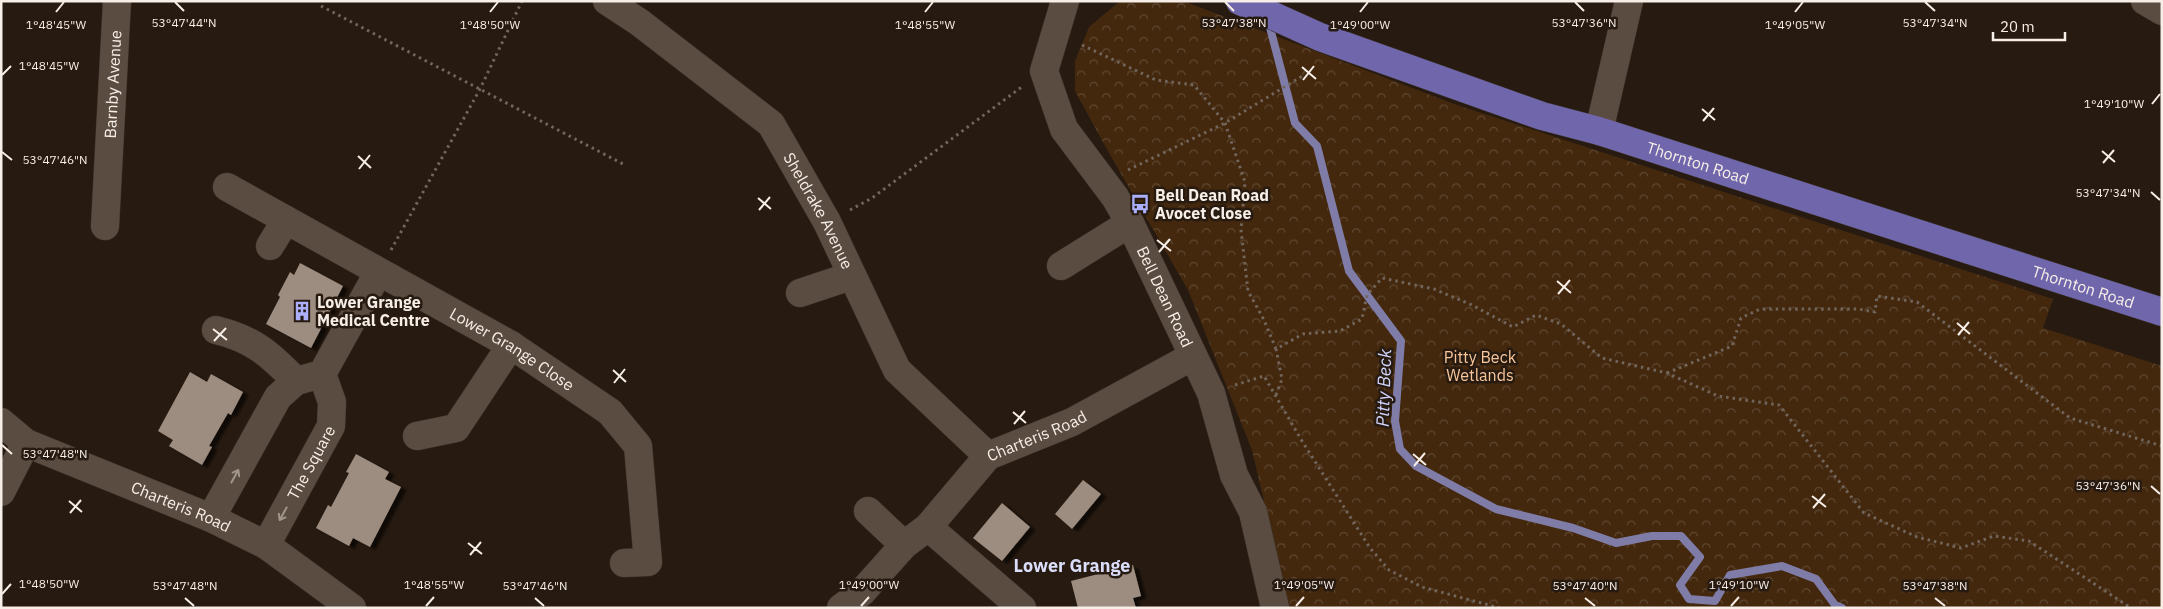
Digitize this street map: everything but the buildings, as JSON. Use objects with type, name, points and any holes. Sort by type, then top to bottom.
[{"type":"main road","name":"Thornton Road","points":[[1240,1],[1320,37],[1542,116],[1599,131],[2162,312]]},
{"type":"street","name":"Barnby Avenue","points":[[105,226],[117,1]]},
{"type":"street","name":"Sheldrake Avenue","points":[[607,1],[639,22],[771,124],[827,222],[851,276],[898,370],[988,456]]},
{"type":"street","points":[[1044,70],[1065,1]]},
{"type":"street","points":[[1599,131],[1629,1]]},
{"type":"street","points":[[2145,1],[2162,11]]},
{"type":"street","name":"Bell Dean Road","points":[[1044,70],[1064,129],[1116,197],[1211,393],[1234,475],[1253,512],[1275,608]]},
{"type":"street","name":"Lower Grange Close","points":[[227,187],[511,345],[610,412],[638,446],[648,562],[624,563]]},
{"type":"street","points":[[270,246],[286,220]]},
{"type":"street","points":[[1062,266],[1130,223]]},
{"type":"street","points":[[211,518],[278,397],[309,378],[378,272]]},
{"type":"street","points":[[800,293],[851,276]]},
{"type":"street","points":[[216,330],[238,335],[309,378]]},
{"type":"street","points":[[417,436],[456,428],[511,345]]},
{"type":"street","name":"Charteris Road","points":[[841,608],[862,592],[904,545],[928,527],[988,456],[1072,422],[1193,356]]},
{"type":"street","name":"The Square","points":[[266,545],[331,426],[332,402],[309,378]]},
{"type":"street","name":"Charteris Road","points":[[1,422],[26,443],[211,518],[266,545],[352,608]]},
{"type":"street","points":[[1,492],[26,443]]},
{"type":"street","points":[[868,511],[904,545]]},
{"type":"street","points":[[928,527],[1022,608]]},
{"type":"path","points":[[378,272],[480,90],[522,1]]},
{"type":"path","points":[[321,6],[622,164]]},
{"type":"path","points":[[1082,45],[1156,80],[1194,86],[1225,123],[1245,182],[1241,230],[1248,291],[1264,320],[1276,349],[1282,379],[1276,395]]},
{"type":"path","points":[[827,222],[872,198],[1044,70]]},
{"type":"path","points":[[1120,174],[1225,123],[1304,75]]},
{"type":"path","points":[[1276,349],[1303,334],[1340,331],[1362,319],[1366,295],[1382,278],[1434,289],[1472,305],[1513,327],[1536,315],[1561,324],[1602,358],[1667,373],[1718,396],[1779,404],[1864,513],[1917,537],[1961,548],[1994,536],[2029,541],[2130,608]]},
{"type":"path","points":[[1667,373],[1732,346],[1742,318],[1760,309],[1858,309],[1875,312],[1876,296],[1917,302],[2070,418],[2162,446]]},
{"type":"path","points":[[1211,393],[1264,376],[1364,540],[1389,570],[1422,587],[1500,608]]},
{"type":"green space","name":"Pitty Beck Wetlands","points":[[1120,1],[1183,1],[1457,105],[2053,299],[2043,328],[2162,366],[2162,608],[1289,608],[1252,450],[1188,290],[1075,91],[1075,61],[1089,27]]},
{"type":"waterway","name":"Pitty Beck","points":[[1268,20],[1295,123],[1317,146],[1349,271],[1401,341],[1395,421],[1400,449],[1416,466],[1496,509],[1573,528],[1616,543],[1652,536],[1681,536],[1700,557],[1680,585],[1689,599],[1715,601],[1730,575],[1782,566],[1816,579],[1835,605],[1842,608]]},
{"type":"place","name":"Bell Dean Road Avocet Close","points":[[1140,204]]},
{"type":"place","name":"Lower Grange Medical Centre","points":[[302,311]]},
{"type":"district","name":"Lower Grange","points":[[1072,566]]}]
